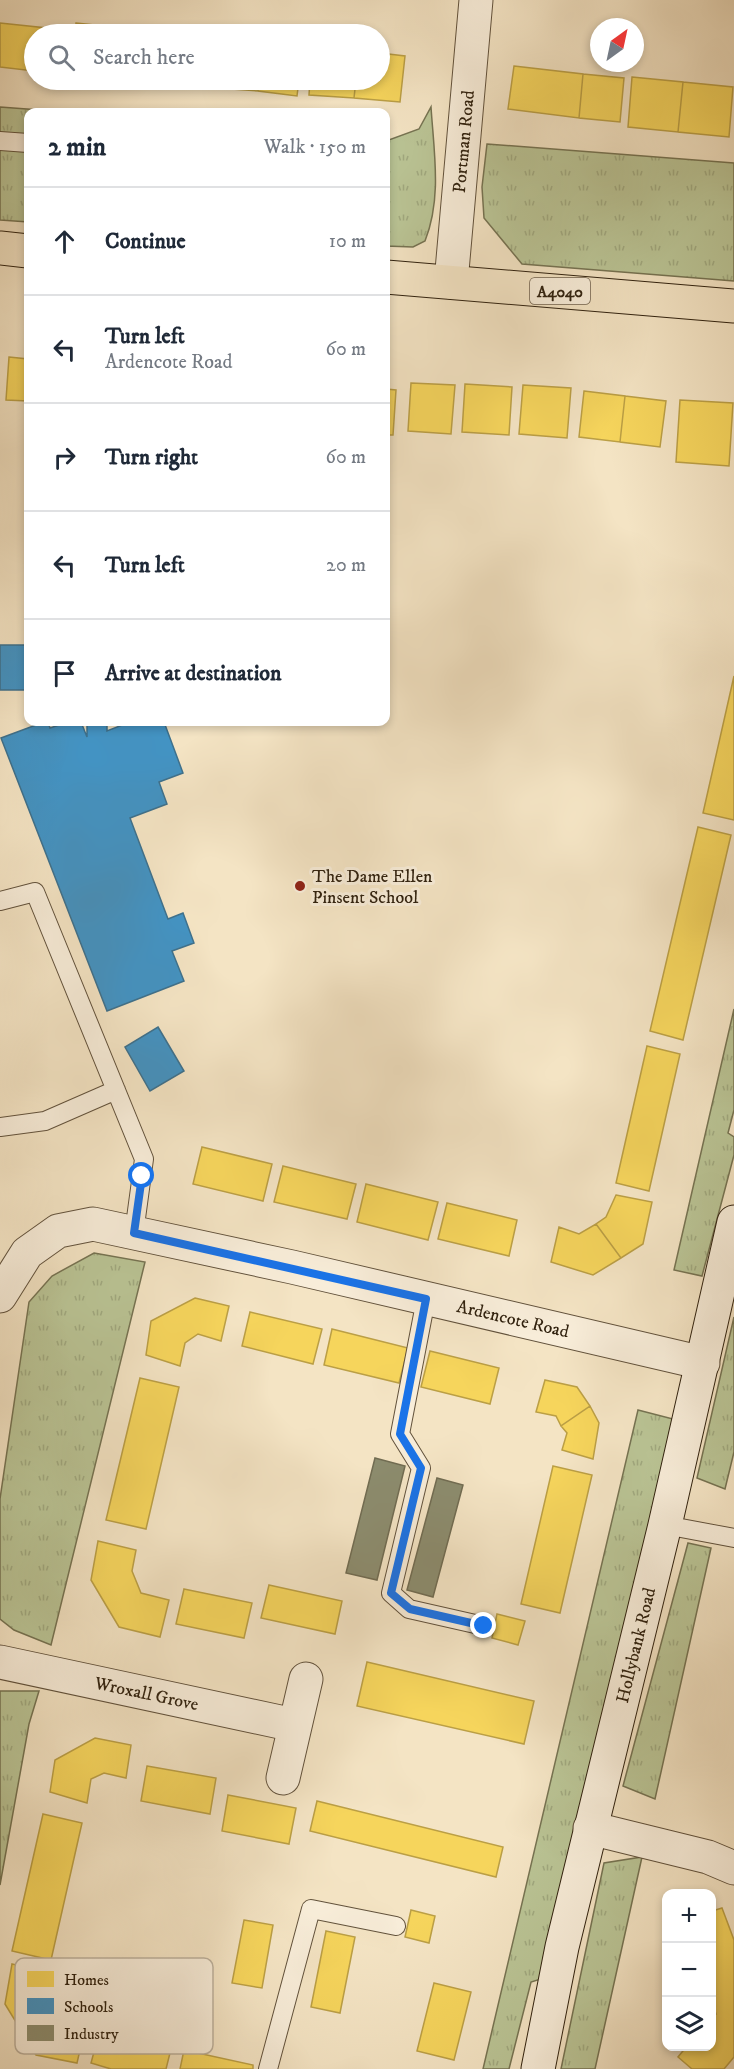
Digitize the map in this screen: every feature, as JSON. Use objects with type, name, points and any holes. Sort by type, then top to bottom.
[{"type":"main road","points":[[0,248],[24,250]]},
{"type":"main road","name":"A4040","points":[[390,277],[734,306]]},
{"type":"street","name":"Portman Road","points":[[451,282],[476,0]]},
{"type":"street","name":"Hollybank Road","points":[[538,2069],[562,1947],[666,1526],[734,1222]]},
{"type":"street","name":"Ardencote Road","points":[[0,1296],[27,1253],[58,1232],[93,1224],[703,1363]]},
{"type":"street","name":"Wroxall Grove","points":[[0,1662],[294,1725]]},
{"type":"street","points":[[283,1778],[306,1679]]},
{"type":"street","points":[[590,1828],[708,1857],[734,1868]]},
{"type":"lane","points":[[0,141],[24,143]]},
{"type":"lane","points":[[0,901],[35,892],[116,1090],[144,1160],[134,1233]]},
{"type":"lane","points":[[0,1128],[45,1121],[116,1090]]},
{"type":"lane","points":[[426,1299],[400,1434],[421,1468],[391,1593],[410,1609],[484,1626]]},
{"type":"lane","points":[[666,1526],[734,1538]]},
{"type":"lane","points":[[268,2069],[311,1909],[396,1926]]},
{"type":"green space","points":[[0,107],[24,109],[24,222],[0,220]]},
{"type":"green space","points":[[431,107],[436,175],[434,208],[430,225],[425,241],[413,247],[390,246],[390,140],[419,129]]},
{"type":"green space","points":[[487,144],[734,163],[734,281],[522,264],[484,218],[482,187]]},
{"type":"green space","points":[[734,1009],[734,1110],[728,1133],[734,1137],[734,1155],[702,1276],[674,1270]]},
{"type":"green space","points":[[94,1253],[145,1262],[51,1645],[14,1630],[0,1619],[0,1499],[29,1302],[52,1276]]},
{"type":"green space","points":[[734,1317],[734,1452],[725,1489],[697,1478]]},
{"type":"green space","points":[[638,1410],[673,1419],[544,1978],[531,1982],[509,2069],[483,2069]]},
{"type":"green space","points":[[688,1543],[711,1548],[655,1799],[623,1786]]},
{"type":"green space","points":[[0,1691],[39,1691],[29,1724],[0,1885]]},
{"type":"green space","points":[[642,1857],[595,2069],[561,2069],[604,1863]]},
{"type":"building: Homes","points":[[0,23],[24,26],[24,70],[0,67]]},
{"type":"building: Homes","points":[[390,54],[405,56],[400,102],[354,98],[355,90],[390,90]]},
{"type":"building: Homes","points":[[514,66],[583,74],[579,118],[508,109]]},
{"type":"building: Homes","points":[[583,74],[624,78],[620,122],[579,118]]},
{"type":"building: Homes","points":[[632,77],[683,82],[678,132],[628,127]]},
{"type":"building: Homes","points":[[683,82],[733,87],[729,137],[678,132]]},
{"type":"building: Homes","points":[[258,90],[298,90],[297,96]]},
{"type":"building: Homes","points":[[309,90],[355,90],[354,98],[309,95]]},
{"type":"building: Homes","points":[[9,357],[24,359],[24,401],[6,400]]},
{"type":"building: Homes","points":[[411,383],[455,385],[451,434],[408,431]]},
{"type":"building: Homes","points":[[465,384],[512,387],[509,435],[462,432]]},
{"type":"building: Homes","points":[[523,385],[571,388],[567,438],[519,434]]},
{"type":"building: Homes","points":[[390,389],[396,390],[393,435],[390,435]]},
{"type":"building: Homes","points":[[584,391],[625,396],[620,442],[579,437]]},
{"type":"building: Homes","points":[[625,396],[666,401],[660,447],[620,442]]},
{"type":"building: Homes","points":[[680,400],[733,403],[729,466],[676,462]]},
{"type":"building: Homes","points":[[734,676],[734,820],[703,813]]},
{"type":"building: Homes","points":[[698,827],[731,835],[683,1040],[650,1031]]},
{"type":"building: Homes","points":[[647,1046],[680,1054],[649,1191],[616,1183]]},
{"type":"building: Homes","points":[[202,1147],[272,1164],[263,1201],[193,1184]]},
{"type":"building: Homes","points":[[283,1166],[356,1184],[347,1219],[274,1202]]},
{"type":"building: Homes","points":[[366,1184],[438,1202],[428,1240],[357,1222]]},
{"type":"building: Homes","points":[[616,1195],[652,1202],[643,1244],[621,1258],[596,1224],[606,1217]]},
{"type":"building: Homes","points":[[447,1203],[517,1220],[509,1256],[438,1239]]},
{"type":"building: Homes","points":[[596,1224],[621,1258],[593,1275],[551,1262],[559,1227],[579,1234]]},
{"type":"building: Homes","points":[[195,1298],[229,1306],[221,1341],[198,1334],[185,1343],[180,1366],[146,1355],[151,1321]]},
{"type":"building: Homes","points":[[250,1312],[322,1329],[313,1364],[242,1346]]},
{"type":"building: Homes","points":[[332,1329],[408,1348],[399,1383],[324,1365]]},
{"type":"building: Homes","points":[[430,1351],[499,1368],[490,1404],[421,1387]]},
{"type":"building: Homes","points":[[140,1378],[179,1387],[146,1529],[106,1520]]},
{"type":"building: Homes","points":[[545,1380],[577,1387],[590,1406],[561,1426],[556,1416],[536,1412]]},
{"type":"building: Homes","points":[[590,1406],[599,1423],[593,1459],[562,1450],[567,1433],[561,1426]]},
{"type":"building: Homes","points":[[553,1466],[592,1475],[560,1613],[521,1604]]},
{"type":"building: Homes","points":[[98,1541],[136,1550],[132,1571],[141,1593],[169,1600],[160,1637],[119,1627],[91,1580]]},
{"type":"building: Homes","points":[[269,1585],[342,1601],[335,1634],[261,1618]]},
{"type":"building: Homes","points":[[184,1589],[252,1603],[244,1638],[176,1624]]},
{"type":"building: Homes","points":[[497,1614],[525,1621],[518,1645],[492,1638]]},
{"type":"building: Homes","points":[[367,1662],[534,1701],[524,1744],[357,1706]]},
{"type":"building: Homes","points":[[95,1738],[131,1745],[126,1778],[104,1773],[91,1779],[87,1803],[50,1792],[55,1760]]},
{"type":"building: Homes","points":[[147,1766],[216,1778],[210,1814],[141,1801]]},
{"type":"building: Homes","points":[[228,1795],[296,1808],[289,1844],[222,1831]]},
{"type":"building: Homes","points":[[317,1801],[503,1847],[496,1877],[310,1831]]},
{"type":"building: Homes","points":[[43,1814],[82,1823],[51,1958],[12,1951]]},
{"type":"building: Homes","points":[[722,1908],[734,1940],[734,2057],[724,2069],[692,2069],[678,2057],[683,2051],[716,2051],[716,1910]]},
{"type":"building: Homes","points":[[411,1910],[435,1916],[429,1943],[405,1937]]},
{"type":"building: Homes","points":[[244,1920],[273,1925],[262,1988],[232,1983]]},
{"type":"building: Homes","points":[[326,1931],[355,1937],[340,2013],[311,2007]]},
{"type":"building: Homes","points":[[12,1964],[15,1965],[15,2020],[5,2004]]},
{"type":"building: Homes","points":[[434,1983],[471,1992],[454,2060],[417,2051]]},
{"type":"building: Homes","points":[[35,2054],[79,2054],[77,2063]]},
{"type":"building: Homes","points":[[93,2054],[170,2054],[166,2069],[111,2069],[91,2063]]},
{"type":"building: Homes","points":[[183,2054],[202,2054],[253,2065],[253,2069],[180,2069]]},
{"type":"building: Schools","points":[[0,645],[24,645],[24,690],[0,690]]},
{"type":"building: Schools","points":[[33,726],[49,726],[50,728],[83,726],[87,737],[87,726],[107,726],[107,731],[120,726],[165,726],[183,773],[159,782],[167,804],[130,818],[168,919],[183,913],[194,943],[172,951],[184,981],[107,1011],[1,738]]},
{"type":"building: Schools","points":[[158,1027],[184,1071],[150,1091],[125,1047]]},
{"type":"building: Industry","points":[[375,1458],[405,1466],[377,1580],[346,1573]]},
{"type":"building: Industry","points":[[437,1478],[463,1485],[433,1597],[407,1590]]},
{"type":"place","name":"The Dame Ellen Pinsent School","points":[[300,886]]},
{"type":"route","points":[[142,1176],[134,1233],[426,1299],[400,1434],[421,1468],[391,1593],[410,1609],[484,1626]]}]
